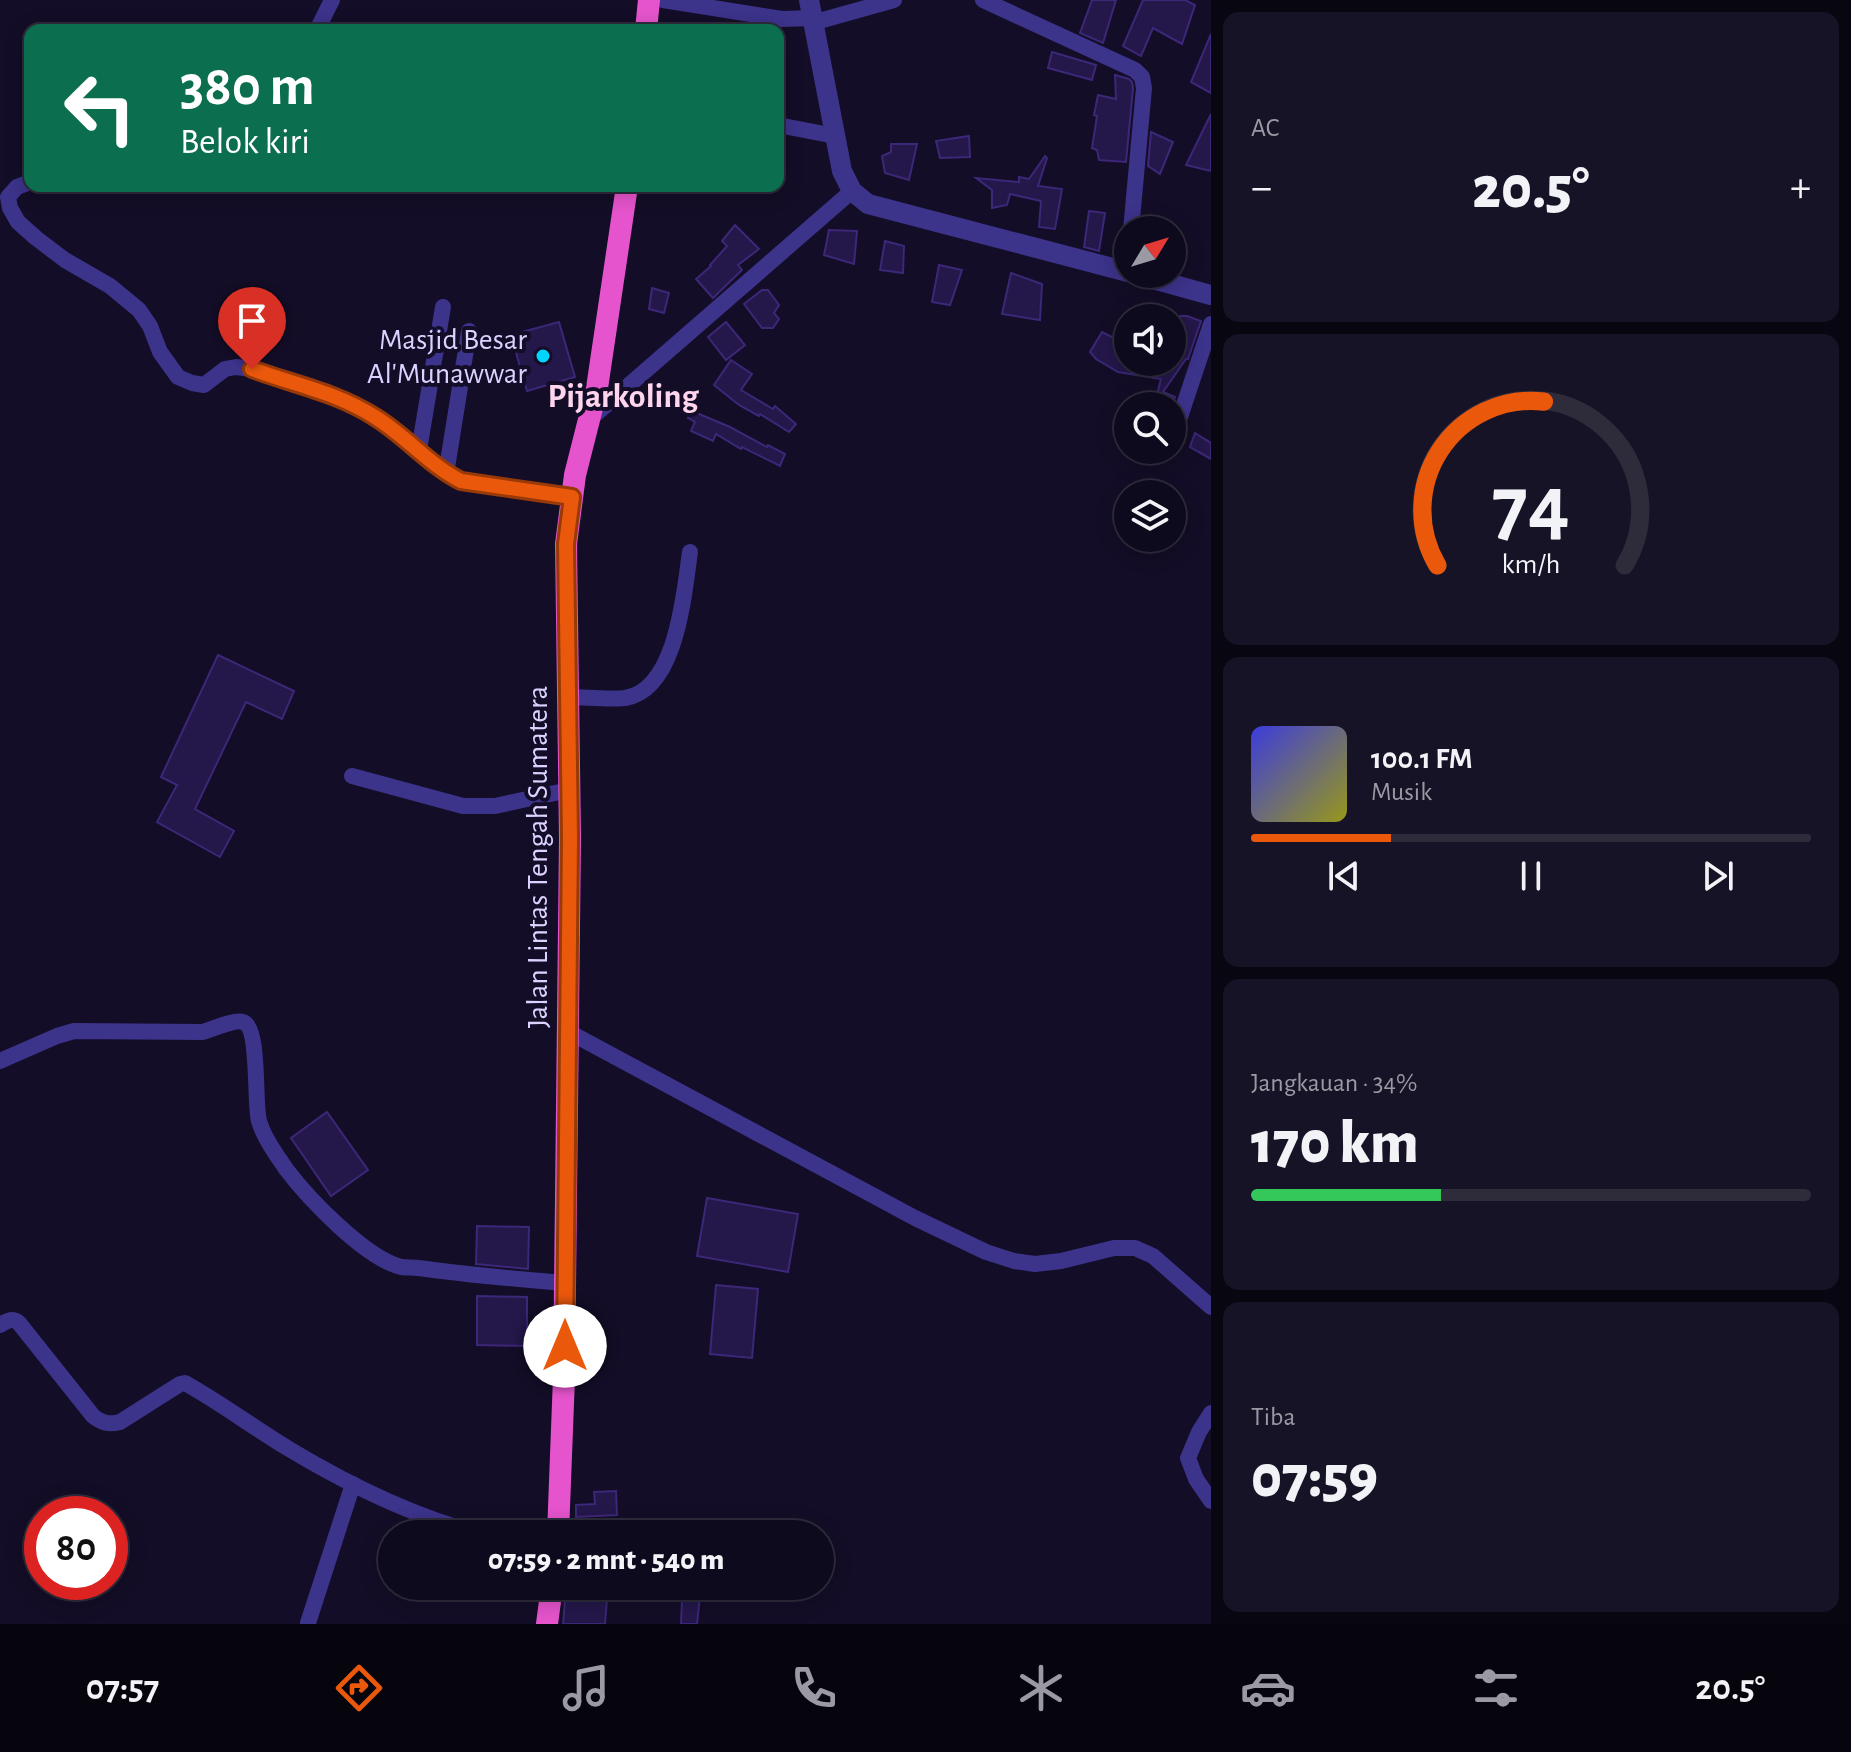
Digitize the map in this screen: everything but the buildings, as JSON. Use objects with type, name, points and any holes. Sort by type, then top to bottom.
[{"type":"highway","points":[[647,24],[649,0]]},
{"type":"highway","name":"Jalan Lintas Tengah Sumatera","points":[[559,1520],[564,1377],[569,790],[566,544],[575,475],[597,388],[626,192]]},
{"type":"highway","points":[[547,1624],[550,1600]]},
{"type":"street","points":[[320,24],[332,0]]},
{"type":"street","points":[[663,0],[782,19],[894,0]]},
{"type":"street","points":[[983,0],[1135,70],[1142,77],[1144,88],[1132,216]]},
{"type":"street","points":[[811,14],[842,171],[852,191],[868,204],[1114,268]]},
{"type":"street","points":[[784,126],[835,136]]},
{"type":"street","points":[[24,184],[4,195],[18,222],[65,260],[110,286],[139,310],[150,326],[160,352],[178,377],[204,385],[225,369],[236,367],[312,387],[361,408],[388,425],[446,474],[461,481],[572,497]]},
{"type":"street","points":[[590,419],[852,191]]},
{"type":"street","points":[[1186,288],[1211,295]]},
{"type":"street","points":[[419,450],[443,307]]},
{"type":"street","points":[[1186,399],[1211,324]]},
{"type":"street","points":[[446,474],[469,331]]},
{"type":"street","points":[[568,697],[624,698],[652,683],[664,664],[679,623],[690,552]]},
{"type":"street","points":[[352,776],[463,806],[495,806],[569,790]]},
{"type":"street","points":[[0,1061],[74,1031],[203,1032],[232,1021],[243,1022],[250,1026],[254,1039],[255,1093],[259,1121],[268,1141],[303,1189],[370,1252],[401,1267],[565,1283]]},
{"type":"street","points":[[567,1031],[915,1218],[986,1252],[1035,1264],[1114,1248],[1135,1248],[1153,1256],[1211,1307]]},
{"type":"street","points":[[0,1325],[10,1320],[19,1323],[93,1416],[102,1422],[120,1422],[185,1383],[292,1451],[353,1484],[436,1520]]},
{"type":"street","points":[[1211,1413],[1188,1458],[1196,1479],[1211,1501]]},
{"type":"street","points":[[308,1623],[353,1484]]},
{"type":"place","name":"Masjid Besar Al'Munawwar","points":[[543,356]]},
{"type":"district","name":"Pijarkoling","points":[[623,395]]},
{"type":"route","points":[[252,369],[312,387],[361,408],[388,425],[446,474],[461,481],[572,497],[566,544],[570,838],[565,1346]]}]
